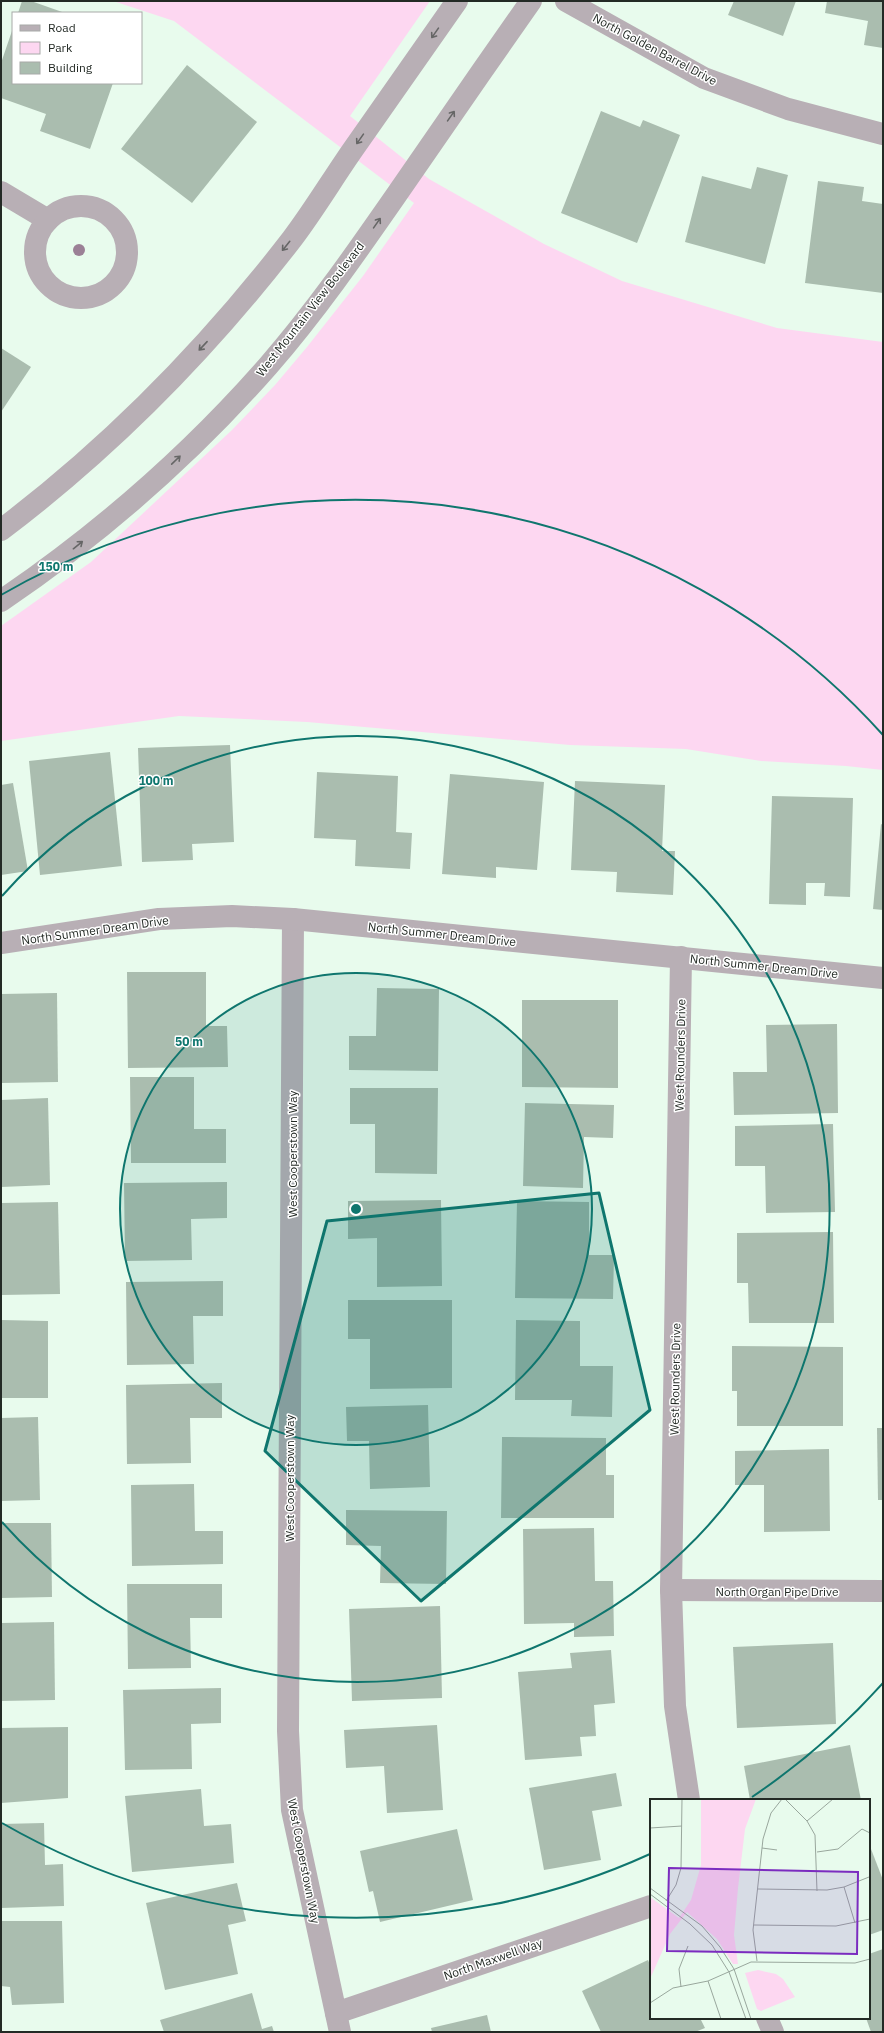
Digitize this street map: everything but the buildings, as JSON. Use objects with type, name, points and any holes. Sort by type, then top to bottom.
[{"type":"street","points":[[1,530],[67,478],[115,434],[163,388],[207,341],[293,237],[457,1]]},
{"type":"street","name":"West Mountain View Boulevard","points":[[1,601],[51,567],[105,523],[195,441],[268,366],[360,247],[531,1]]},
{"type":"street","name":"North Golden Barrel Drive","points":[[566,1],[704,78],[788,109],[883,134]]},
{"type":"street","points":[[1,192],[48,220]]},
{"type":"street","points":[[76,206],[91,206],[105,212],[117,223],[125,236],[128,252],[125,267],[118,281],[107,291],[93,297],[86,298],[64,295],[51,287],[42,276],[36,262],[35,247],[39,232],[48,220],[60,211],[76,206]]},
{"type":"street","name":"North Summer Dream Drive","points":[[1,944],[159,919],[232,916],[293,919],[883,978]]},
{"type":"street","name":"West Cooperstown Way","points":[[293,919],[288,1731],[292,1810],[338,2022]]},
{"type":"street","name":"West Rounders Drive","points":[[681,957],[672,1590],[675,1706],[689,1799]]},
{"type":"street","name":"North Organ Pipe Drive","points":[[672,1590],[883,1591]]},
{"type":"street","name":"North Maxwell Way","points":[[338,2022],[650,1906]]},
{"type":"street","points":[[767,2019],[773,2032]]},
{"type":"highlighted area","points":[[599,1193],[650,1410],[421,1601],[265,1451],[327,1221]]},
{"type":"green space","points":[[113,1],[430,1],[350,116],[429,179],[544,244],[622,281],[777,328],[883,342],[883,770],[846,766],[761,761],[686,749],[570,745],[307,722],[179,716],[1,741],[1,626],[91,562],[232,430],[275,385],[307,347],[363,276],[414,203],[174,21]]}]
